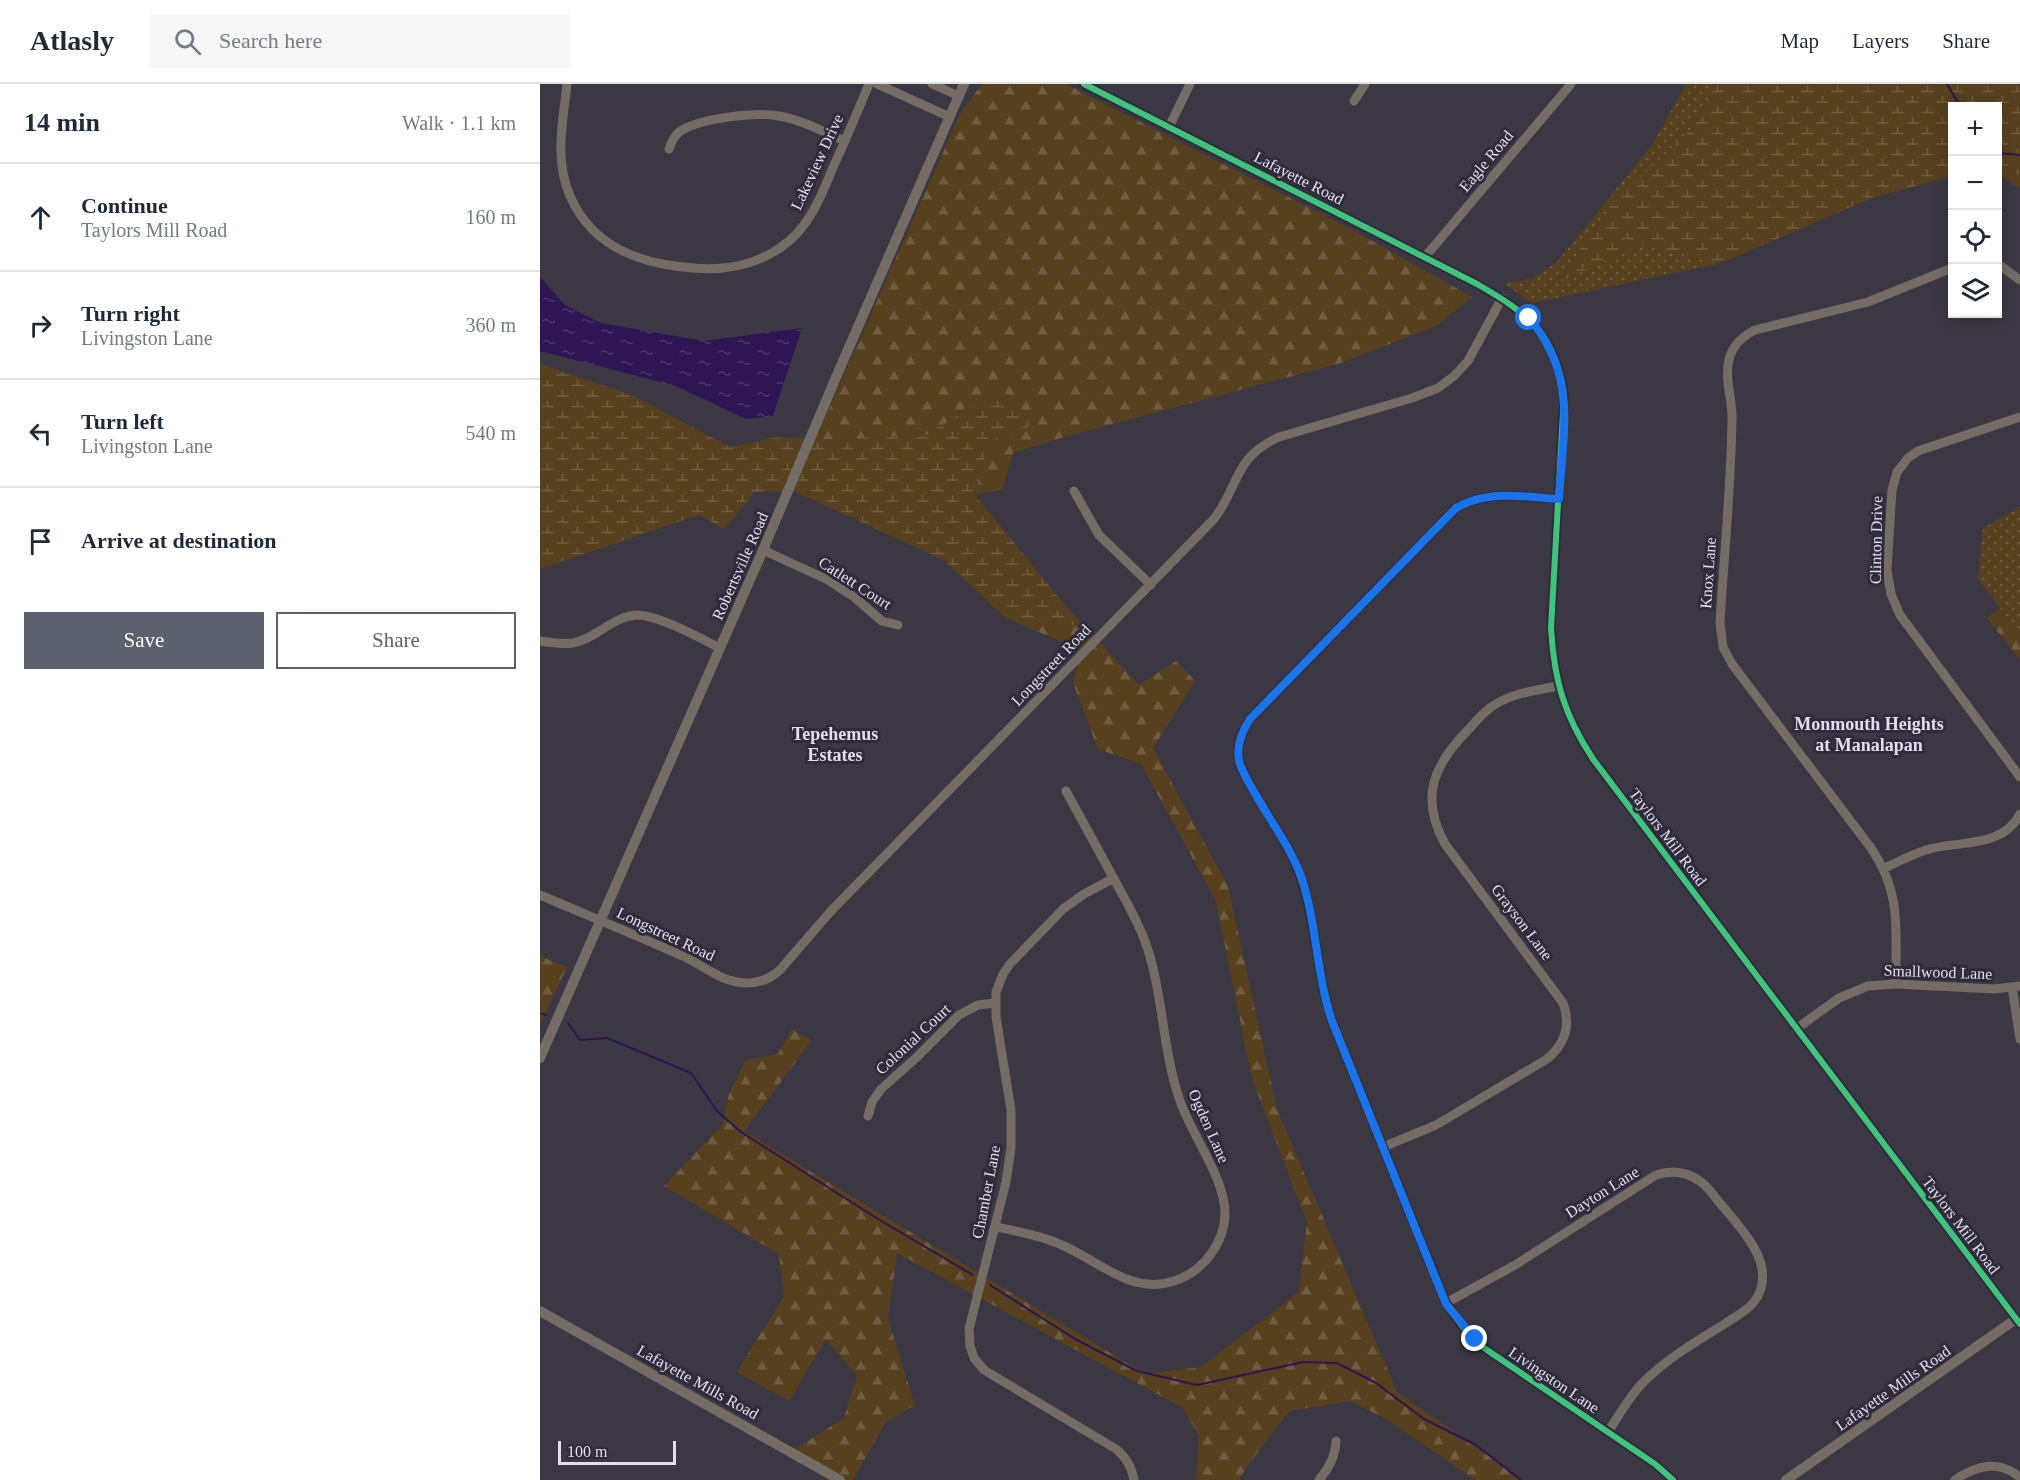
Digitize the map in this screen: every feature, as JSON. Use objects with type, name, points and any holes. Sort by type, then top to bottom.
[{"type":"street","name":"Lakeview Drive","points":[[567,84],[560,151],[563,176],[573,202],[592,228],[604,240],[631,256],[662,265],[705,270],[726,269],[759,260],[776,251],[796,234],[810,215],[870,84]]},
{"type":"street","points":[[877,84],[950,117]]},
{"type":"street","points":[[932,84],[959,96]]},
{"type":"street","name":"Robertsville Road","points":[[540,1058],[764,550],[837,375],[964,84]]},
{"type":"street","name":"Lafayette Road","points":[[1084,84],[1502,298]]},
{"type":"street","points":[[1169,127],[1190,84]]},
{"type":"street","points":[[1354,101],[1365,84]]},
{"type":"street","name":"Eagle Road","points":[[1425,257],[1571,84]]},
{"type":"street","points":[[669,149],[677,134],[689,127],[747,114],[788,118],[845,141]]},
{"type":"street","points":[[2002,267],[2020,280]]},
{"type":"street","name":"Knox Lane","points":[[1896,984],[1897,915],[1889,882],[1883,869],[1870,848],[1732,664],[1723,647],[1720,623],[1732,418],[1727,376],[1728,362],[1734,348],[1742,338],[1755,330],[1868,302],[1948,270]]},
{"type":"street","name":"Taylors Mill Road","points":[[1502,298],[1523,312],[1538,329],[1552,351],[1560,374],[1564,396],[1551,628],[1558,686],[1576,731],[1593,759],[2018,1322]]},
{"type":"street","name":"Longstreet Road","points":[[540,895],[687,958],[733,982],[759,982],[773,976],[831,911],[1214,519],[1225,503],[1240,468],[1258,448],[1279,437],[1412,398],[1438,388],[1468,361],[1502,298]]},
{"type":"street","name":"Clinton Drive","points":[[2020,417],[1918,451],[1901,465],[1892,490],[1887,570],[1891,594],[1900,615],[2020,777]]},
{"type":"street","points":[[1074,491],[1099,535],[1151,585]]},
{"type":"street","name":"Livingston Lane","points":[[1559,499],[1490,495],[1473,499],[1456,508],[1250,719],[1241,735],[1238,747],[1240,762],[1287,845],[1301,879],[1308,904],[1326,1002],[1446,1304],[1463,1327],[1484,1348],[1654,1464],[1673,1480]]},
{"type":"street","name":"Catlett Court","points":[[764,550],[828,580],[854,597],[882,621],[898,625]]},
{"type":"street","points":[[540,641],[573,643],[588,638],[625,617],[640,615],[657,619],[720,648]]},
{"type":"street","name":"Grayson Lane","points":[[1383,1147],[1448,1119],[1547,1059],[1563,1040],[1567,1025],[1563,1002],[1445,844],[1435,823],[1432,801],[1435,778],[1443,759],[1485,711],[1506,699],[1558,686]]},
{"type":"street","name":"Ogden Lane","points":[[996,1227],[1057,1243],[1075,1250],[1122,1278],[1152,1285],[1174,1281],[1197,1269],[1210,1256],[1220,1236],[1225,1213],[1221,1191],[1178,1096],[1170,1066],[1149,951],[1135,918],[1066,791]]},
{"type":"street","points":[[1883,869],[1927,850],[1991,839],[2008,831],[2020,814]]},
{"type":"street","name":"Chamber Lane","points":[[1114,878],[1071,902],[1010,964],[999,983],[995,1003],[1009,1096],[1011,1125],[1009,1167],[969,1329],[970,1346],[974,1358],[990,1374],[1116,1449],[1125,1458],[1134,1480]]},
{"type":"street","name":"Smallwood Lane","points":[[1796,1029],[1848,993],[1868,986],[1896,984],[1978,989],[2016,987]]},
{"type":"street","points":[[2016,987],[2020,1039]]},
{"type":"street","name":"Colonial Court","points":[[868,1116],[872,1102],[880,1089],[916,1058],[959,1015],[978,1005],[995,1003]]},
{"type":"street","name":"Dayton Lane","points":[[1446,1304],[1515,1265],[1656,1175],[1677,1172],[1700,1180],[1711,1191],[1759,1256],[1763,1276],[1760,1291],[1749,1308],[1669,1360],[1649,1376],[1629,1400],[1608,1432]]},
{"type":"street","name":"Lafayette Mills Road","points":[[540,1311],[840,1480]]},
{"type":"street","name":"Lafayette Mills Road","points":[[1786,1480],[2018,1322]]},
{"type":"street","points":[[1319,1480],[1331,1462],[1336,1441]]},
{"type":"street","points":[[1955,1480],[1967,1472],[1984,1466],[2001,1467],[2020,1478]]},
{"type":"green space","points":[[982,84],[1066,84],[1351,229],[1472,297],[1436,326],[1338,364],[1064,437],[1013,453],[1002,490],[975,494],[989,441],[1035,424],[993,394],[927,435],[815,440],[960,114]]},
{"type":"green space","points":[[1686,84],[1718,84],[1689,131],[1618,199],[1557,282],[1641,244],[1721,263],[1532,303],[1504,283],[1532,279],[1557,262],[1652,145]]},
{"type":"green space","points":[[1718,84],[2020,84],[2020,175],[2002,171],[2002,102],[1948,102],[1948,177],[1872,198],[1721,263],[1641,244],[1556,284],[1618,199],[1689,131]]},
{"type":"green space","points":[[2002,171],[2020,175],[2020,189],[2002,177]]},
{"type":"green space","points":[[540,364],[632,395],[730,447],[778,437],[815,440],[926,435],[993,394],[1036,424],[989,441],[975,495],[1065,605],[1075,625],[1006,618],[945,561],[794,491],[755,492],[724,529],[699,515],[540,569]]},
{"type":"green space","points":[[2020,507],[2020,634],[1978,579],[1983,528]]},
{"type":"green space","points":[[1065,605],[1139,685],[1176,661],[1195,681],[1153,748],[1228,886],[1277,1109],[1397,1392],[1523,1480],[1475,1480],[1388,1420],[1351,1401],[1289,1411],[1239,1480],[1196,1480],[1199,1436],[1183,1408],[897,1253],[888,1319],[915,1405],[885,1423],[853,1480],[836,1480],[791,1452],[844,1418],[857,1375],[826,1339],[789,1401],[737,1372],[784,1296],[779,1254],[664,1186],[723,1124],[729,1094],[746,1060],[778,1054],[792,1029],[812,1040],[744,1131],[1145,1374],[1201,1367],[1299,1292],[1307,1222],[1252,1079],[1216,901],[1141,764],[1098,749],[1073,683],[1081,650],[1006,618],[1074,625]]},
{"type":"green space","points":[[2000,608],[2020,634],[2020,660],[1987,618]]},
{"type":"green space","points":[[540,956],[567,967],[540,1024]]},
{"type":"water","points":[[540,277],[565,305],[601,323],[704,341],[802,328],[773,416],[746,419],[676,386],[540,351]]},
{"type":"waterway","points":[[1947,84],[1958,102]]},
{"type":"waterway","points":[[2002,153],[2020,155]]},
{"type":"waterway","points":[[540,1013],[546,1015]]},
{"type":"waterway","points":[[568,1023],[580,1040],[607,1038],[691,1073],[717,1111],[741,1132],[878,1219],[973,1275]]},
{"type":"waterway","points":[[990,1285],[1075,1339],[1137,1371],[1197,1385],[1303,1362],[1337,1363],[1376,1383],[1424,1419],[1476,1445],[1521,1480]]},
{"type":"cycle path","points":[[1084,84],[1477,284],[1511,305],[1537,328],[1554,357],[1564,396],[1551,628],[1558,681],[1575,727],[1593,759],[2020,1324]]},
{"type":"cycle path","points":[[1559,499],[1493,496],[1468,502],[1456,508],[1250,719],[1241,736],[1238,754],[1241,767],[1287,848],[1300,876],[1310,912],[1332,1021],[1446,1303],[1463,1327],[1484,1348],[1655,1464],[1673,1480]]},
{"type":"district","name":"Monmouth Heights at Manalapan","points":[[1869,734]]},
{"type":"district","name":"Tepehemus Estates","points":[[835,744]]},
{"type":"route","points":[[1475,1339],[1446,1304],[1332,1021],[1321,980],[1308,904],[1301,879],[1287,845],[1242,768],[1238,747],[1243,730],[1250,719],[1456,508],[1473,499],[1490,495],[1559,499],[1564,417],[1562,383],[1552,351],[1529,318]]}]
